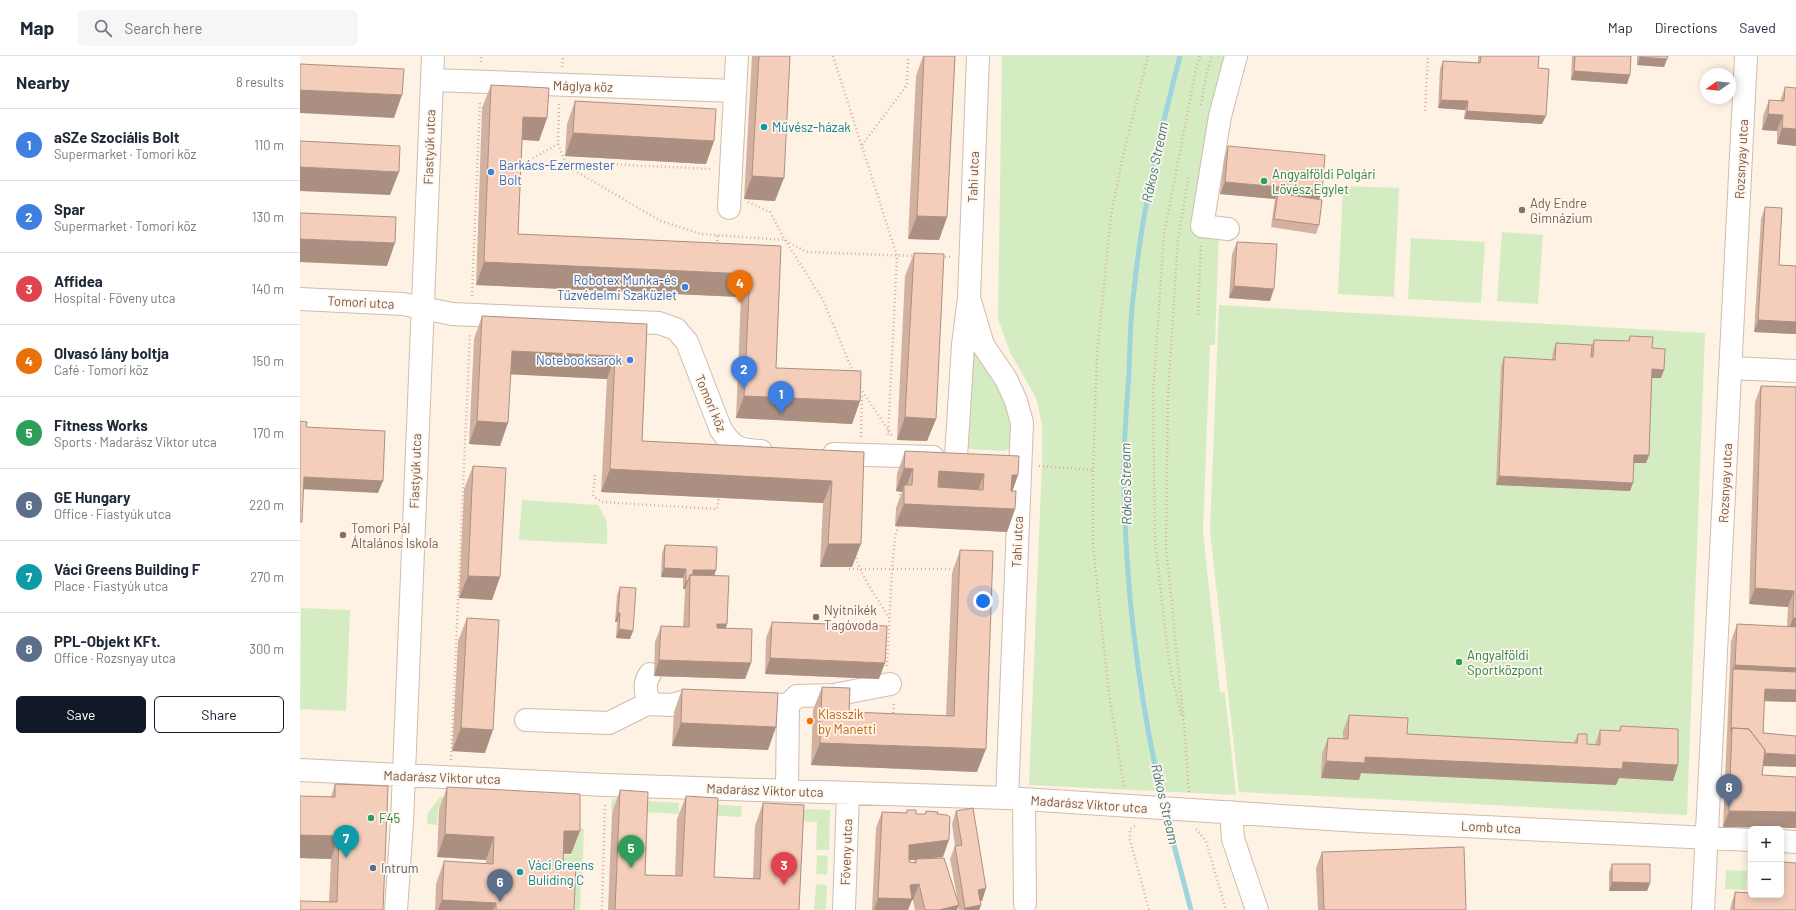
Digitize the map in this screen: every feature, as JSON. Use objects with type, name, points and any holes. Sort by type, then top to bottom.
[{"type":"street","name":"Fiastyúk utca","points":[[396,910],[402,822],[433,56]]},
{"type":"street","points":[[730,190],[737,56]]},
{"type":"street","name":"Tahi utca","points":[[956,457],[963,345],[969,298],[978,56]]},
{"type":"street","points":[[1228,230],[1202,226],[1220,116],[1236,56]]},
{"type":"street","name":"Rozsnyay utca","points":[[1703,910],[1746,56]]},
{"type":"street","name":"Máglya köz","points":[[432,80],[735,91]]},
{"type":"street","name":"Tahi utca","points":[[969,298],[984,345],[1006,379],[1016,401],[1022,423],[1020,461],[1016,799],[1025,904]]},
{"type":"street","name":"Tomori utca","points":[[300,299],[403,304],[422,309]]},
{"type":"street","name":"Tomori köz","points":[[422,309],[452,314],[659,324],[676,329],[687,342],[721,430],[728,440],[741,450],[784,453]]},
{"type":"street","points":[[1731,368],[1796,371]]},
{"type":"street","points":[[814,454],[860,454],[892,448],[956,457],[977,458]]},
{"type":"street","points":[[999,460],[1020,461]]},
{"type":"street","points":[[650,674],[646,679],[646,688],[651,704]]},
{"type":"street","points":[[787,790],[788,706],[797,696],[834,695],[890,684]]},
{"type":"street","points":[[526,720],[609,723],[651,704],[671,705],[687,701],[788,706]]},
{"type":"street","name":"Madarász Viktor utca","points":[[300,770],[442,778],[504,790],[605,785],[787,790],[1016,799],[1134,815],[1192,818],[1231,812]]},
{"type":"street","points":[[402,822],[413,798],[442,778]]},
{"type":"street","name":"Föveny utca","points":[[844,910],[848,793]]},
{"type":"street","points":[[1231,812],[1233,838],[1257,910]]},
{"type":"street","name":"Lomb utca","points":[[1231,812],[1359,821],[1748,840]]},
{"type":"street","points":[[1784,841],[1796,842]]},
{"type":"path","points":[[442,778],[471,315],[482,56]]},
{"type":"path","points":[[833,56],[897,256],[888,429],[892,448]]},
{"type":"path","points":[[862,146],[907,85],[908,56]]},
{"type":"path","points":[[1148,56],[1123,156],[1111,215],[1097,354],[1093,470],[1093,545],[1110,700],[1134,815],[1130,829],[1130,840],[1149,910]]},
{"type":"path","points":[[1184,725],[1169,662],[1155,540],[1153,395],[1164,234],[1196,69],[1200,56]]},
{"type":"path","points":[[1426,110],[1428,56]]},
{"type":"path","points":[[513,169],[558,144]]},
{"type":"path","points":[[564,162],[730,190],[770,212],[784,240],[823,300],[856,379]]},
{"type":"path","points":[[1198,316],[1202,226]]},
{"type":"path","points":[[717,235],[717,250]]},
{"type":"path","points":[[1178,238],[1168,396],[1166,546],[1192,818],[1206,841],[1226,910]]},
{"type":"path","points":[[859,386],[862,393],[888,429],[892,448]]},
{"type":"path","points":[[860,454],[862,393]]},
{"type":"path","points":[[1020,461],[1034,466],[1093,470]]},
{"type":"path","points":[[595,475],[593,496],[602,502],[717,509],[719,498]]},
{"type":"path","points":[[900,502],[901,486]]},
{"type":"path","points":[[893,723],[894,694],[887,677],[892,569],[899,520]]},
{"type":"path","points":[[856,552],[856,560],[860,569],[890,618]]},
{"type":"path","points":[[849,569],[962,569]]},
{"type":"path","points":[[602,910],[605,785]]},
{"type":"green space","points":[[1002,56],[1236,56],[1202,226],[1219,229],[1215,345],[1210,345],[1203,532],[1220,692],[1225,693],[1236,795],[1029,785],[1042,462],[1042,424],[1036,398],[1010,352],[998,319]]},
{"type":"green space","points":[[1343,186],[1399,188],[1394,297],[1338,294]]},
{"type":"green space","points":[[1502,232],[1543,235],[1538,304],[1497,301]]},
{"type":"green space","points":[[1411,238],[1485,242],[1481,303],[1408,299]]},
{"type":"green space","name":"Angyalföldi Sportközpont","points":[[1219,305],[1705,333],[1687,815],[1239,792],[1210,531]]},
{"type":"green space","points":[[976,346],[1004,394],[1013,417],[1010,448],[1005,451],[970,449],[965,445],[969,347]]},
{"type":"green space","points":[[522,500],[598,505],[607,522],[607,544],[519,540]]},
{"type":"green space","points":[[301,608],[350,610],[346,711],[300,709]]},
{"type":"green space","points":[[440,797],[485,799],[484,810],[438,809],[437,825],[427,824],[428,813]]},
{"type":"green space","points":[[612,799],[679,803],[679,814],[611,810]]},
{"type":"green space","points":[[707,804],[742,806],[741,817],[706,815]]},
{"type":"green space","points":[[766,807],[830,810],[829,850],[816,850],[817,822],[765,820]]},
{"type":"green space","points":[[574,828],[584,829],[582,876],[556,875],[556,854],[571,855]]},
{"type":"green space","points":[[817,855],[828,856],[827,875],[816,874]]},
{"type":"green space","points":[[1726,870],[1747,871],[1746,890],[1725,889]]},
{"type":"green space","points":[[569,880],[581,881],[580,910],[568,910]]},
{"type":"green space","points":[[816,884],[827,885],[826,910],[814,910]]},
{"type":"building","name":"Művész-házak","points":[[759,56],[790,56],[784,178],[752,176]]},
{"type":"building","points":[[924,56],[955,56],[947,217],[917,216]]},
{"type":"building","points":[[1481,56],[1539,56],[1538,68],[1549,69],[1546,116],[1467,111],[1468,101],[1441,100],[1443,61],[1480,63]]},
{"type":"building","points":[[1575,56],[1631,56],[1630,75],[1574,71]]},
{"type":"building","points":[[1640,56],[1668,56],[1667,59]]},
{"type":"building","points":[[300,64],[404,69],[402,95],[300,90]]},
{"type":"building","points":[[491,85],[549,88],[547,118],[523,117],[518,234],[781,246],[776,368],[861,371],[860,401],[744,396],[750,274],[484,262]]},
{"type":"building","points":[[1785,87],[1796,88],[1796,129],[1782,128],[1783,115],[1768,114],[1769,100],[1784,101]]},
{"type":"building","points":[[575,101],[716,109],[714,141],[573,133]]},
{"type":"building","points":[[300,141],[400,146],[399,172],[300,167]]},
{"type":"building","points":[[1228,146],[1325,155],[1322,191],[1225,182]]},
{"type":"building","points":[[1278,193],[1322,200],[1319,225],[1274,219]]},
{"type":"building","points":[[1765,207],[1782,208],[1779,265],[1796,266],[1796,322],[1758,320]]},
{"type":"building","points":[[300,213],[396,217],[395,243],[300,239]]},
{"type":"building","points":[[1237,242],[1277,244],[1274,289],[1234,286]]},
{"type":"building","points":[[914,253],[944,254],[936,419],[905,417]]},
{"type":"building","points":[[482,316],[647,324],[642,441],[864,452],[861,544],[828,544],[832,481],[610,469],[615,356],[512,351],[508,423],[477,421]]},
{"type":"building","points":[[1630,336],[1653,337],[1652,348],[1665,349],[1664,370],[1652,369],[1649,455],[1634,455],[1633,483],[1499,476],[1504,357],[1555,360],[1556,343],[1592,345],[1591,357],[1593,357],[1594,340],[1629,341]]},
{"type":"building","points":[[1761,386],[1796,387],[1796,618],[1793,618],[1794,591],[1755,588]]},
{"type":"building","points":[[300,421],[307,422],[306,427],[385,431],[383,481],[304,477],[302,522],[300,522]]},
{"type":"building","points":[[905,451],[1019,456],[1018,475],[1012,475],[1011,491],[1016,491],[1015,509],[904,504],[904,485],[912,485],[913,469],[904,468]],"holes":[[[939,471],[984,474],[983,490],[938,487]]]},
{"type":"building","points":[[473,466],[506,468],[500,577],[468,576]]},
{"type":"building","points":[[665,545],[717,547],[716,570],[693,570],[693,575],[690,575],[688,581],[686,581],[686,569],[664,568]]},
{"type":"building","points":[[960,550],[993,551],[986,749],[820,743],[822,687],[850,688],[849,712],[954,716]]},
{"type":"building","points":[[690,575],[729,576],[727,624],[717,624],[717,628],[752,629],[751,663],[659,660],[661,626],[689,627]]},
{"type":"building","points":[[620,587],[636,588],[633,631],[619,629],[620,613],[618,613]]},
{"type":"building","points":[[467,618],[499,620],[493,730],[461,728]]},
{"type":"building","points":[[772,622],[887,626],[885,663],[770,658]]},
{"type":"building","points":[[1737,624],[1796,627],[1796,668],[1735,665]]},
{"type":"building","points":[[1733,669],[1796,672],[1796,690],[1765,689],[1763,733],[1796,736],[1796,755],[1764,753],[1765,750],[1749,729],[1732,728],[1731,732]]},
{"type":"building","points":[[682,689],[778,693],[776,727],[681,723]]},
{"type":"building","points":[[1349,715],[1408,718],[1407,734],[1577,743],[1578,734],[1587,734],[1587,744],[1600,745],[1600,730],[1620,731],[1621,726],[1678,729],[1678,765],[1623,762],[1622,769],[1365,757],[1365,763],[1326,761],[1328,738],[1348,739]]},
{"type":"building","points":[[1732,728],[1749,729],[1765,750],[1762,775],[1796,777],[1796,812],[1729,811]]},
{"type":"building","points":[[335,784],[388,786],[383,910],[300,910],[300,901],[337,902],[339,836],[300,835],[300,796],[335,797]]},
{"type":"building","name":"Váci Greens Buliding C","points":[[447,787],[580,794],[580,831],[564,831],[563,864],[576,864],[574,910],[496,910],[496,903],[442,900],[444,861],[493,864],[494,837],[445,834]]},
{"type":"building","points":[[620,790],[648,792],[645,875],[682,876],[686,796],[718,798],[714,877],[760,879],[763,803],[804,805],[799,910],[615,910]]},
{"type":"building","points":[[973,808],[986,888],[978,890],[981,905],[965,908],[955,846],[962,845],[956,811]]},
{"type":"building","points":[[907,810],[916,810],[916,814],[926,814],[926,811],[938,812],[937,814],[947,815],[950,817],[949,840],[909,845],[909,862],[916,863],[916,859],[944,858],[959,905],[939,910],[925,910],[919,884],[910,885],[912,899],[878,898],[882,812],[907,813]]},
{"type":"building","points":[[1464,847],[1466,910],[1324,910],[1322,852]]},
{"type":"building","points":[[1784,862],[1796,863],[1796,910],[1734,910],[1735,892],[1748,893],[1748,898],[1784,898]]},
{"type":"building","points":[[1612,864],[1650,864],[1650,883],[1612,882]]},
{"type":"waterway","name":"Rákos Stream","points":[[1163,803],[1146,717],[1133,629],[1126,541],[1124,453],[1131,321],[1137,260],[1152,172],[1180,56]]},
{"type":"waterway","name":"Rákos Stream","points":[[1166,815],[1191,910]]},
{"type":"place","name":"Művész-házak","points":[[764,127]]},
{"type":"place","name":"Barkács-Ezermester Bolt","points":[[491,172]]},
{"type":"place","name":"Angyalföldi Polgári Lövész Egylet","points":[[1264,181]]},
{"type":"place","name":"Ady Endre Gimnázium","points":[[1522,210]]},
{"type":"place","name":"Robotex Munka-és Tűzvédelmi Szaküzlet","points":[[685,287]]},
{"type":"place","name":"Olvasó lány boltja","points":[[740,303]]},
{"type":"place","name":"Notebooksarok","points":[[630,360]]},
{"type":"place","name":"Spar","points":[[744,389]]},
{"type":"place","name":"aSZe Szociális Bolt","points":[[781,414]]},
{"type":"place","name":"Tomori Pál Általános Iskola","points":[[343,535]]},
{"type":"place","name":"Nyitnikék Tagóvoda","points":[[816,617]]},
{"type":"place","name":"Angyalföldi Sportközpont","points":[[1459,662]]},
{"type":"place","name":"Klasszik by Manetti","points":[[810,721]]},
{"type":"place","name":"PPL-Objekt KFt.","points":[[1729,807]]},
{"type":"place","name":"F45","points":[[371,818]]},
{"type":"place","name":"Váci Greens Building F","points":[[346,858]]},
{"type":"place","name":"Intrum","points":[[373,868]]},
{"type":"place","name":"Fitness Works","points":[[631,868]]},
{"type":"place","name":"Váci Greens Buliding C","points":[[520,872]]},
{"type":"place","name":"Affidea","points":[[784,885]]},
{"type":"place","name":"GE Hungary","points":[[500,902]]}]
